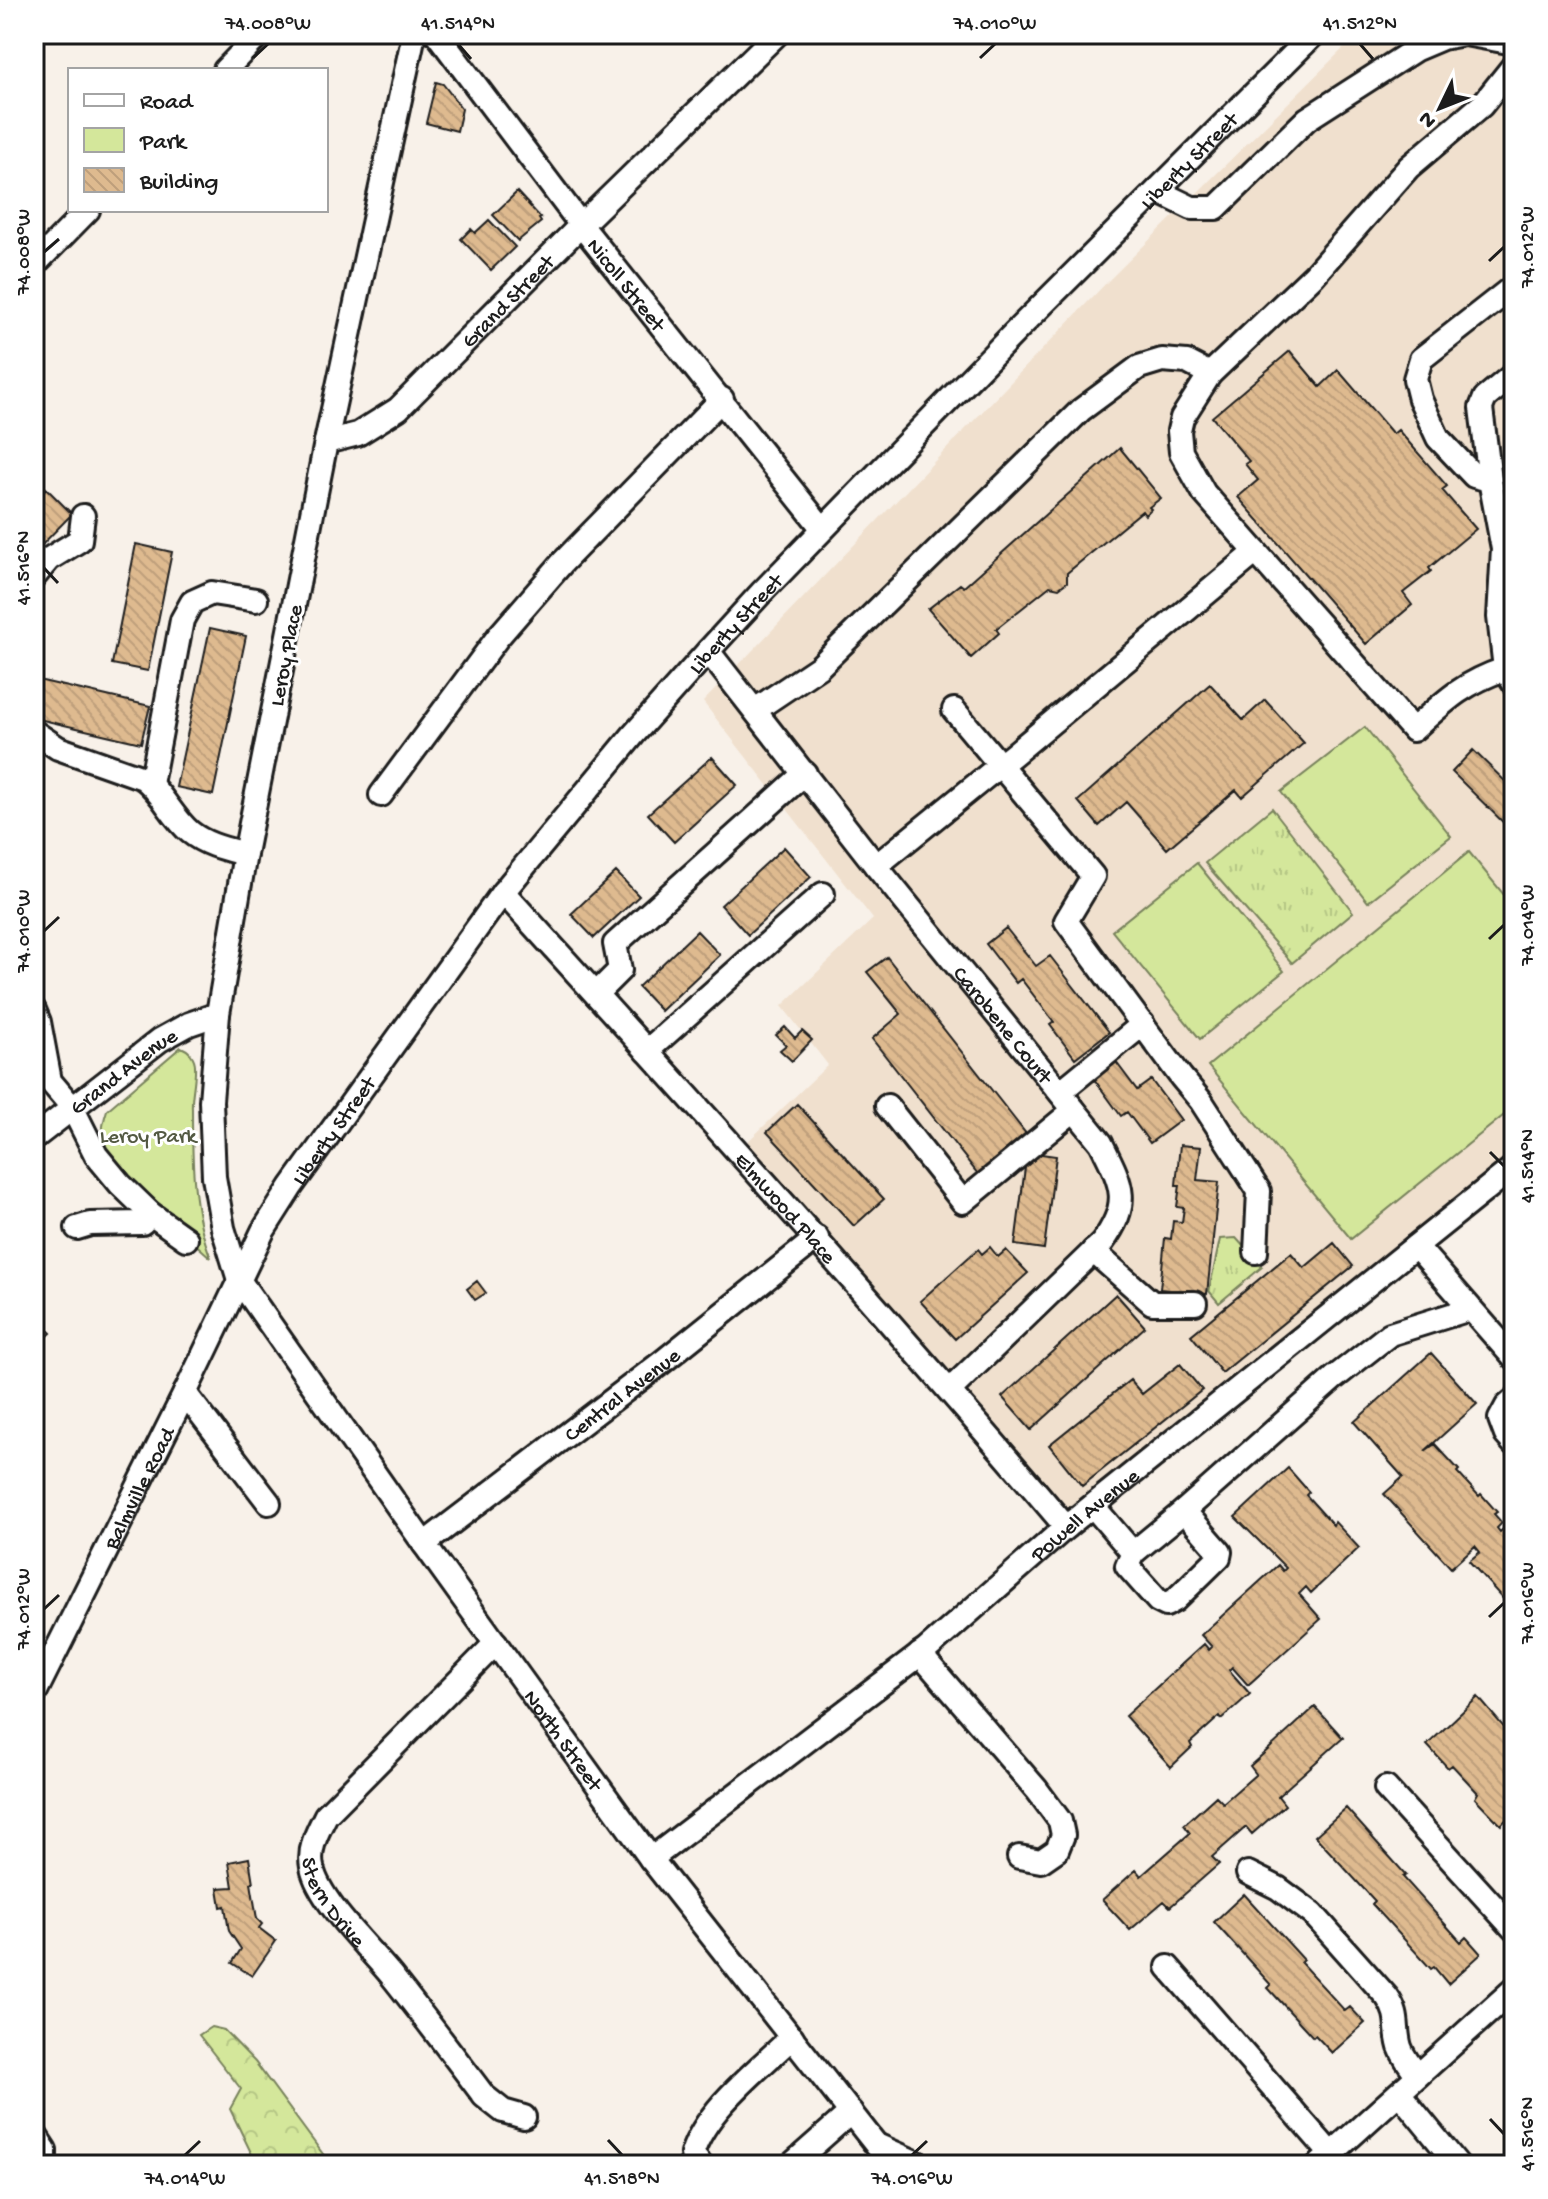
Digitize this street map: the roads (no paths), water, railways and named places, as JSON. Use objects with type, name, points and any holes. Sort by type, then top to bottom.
[{"type":"street","points":[[227,68],[260,34]]},
{"type":"street","name":"Leroy Place","points":[[239,1280],[223,1228],[214,1177],[211,1101],[218,1014],[245,854],[326,442],[414,34]]},
{"type":"street","name":"Nicoll Street","points":[[437,34],[581,225],[823,529]]},
{"type":"street","name":"Grand Street","points":[[326,442],[358,434],[398,409],[777,34]]},
{"type":"street","name":"Liberty Street","points":[[239,1280],[263,1231],[291,1187],[503,892],[634,734],[823,529],[1314,34]]},
{"type":"street","points":[[1157,191],[1192,208],[1216,208],[1307,119],[1416,49],[1442,38],[1464,34],[1514,43]]},
{"type":"street","points":[[1514,65],[1482,105],[1409,167],[1314,275],[1210,374],[1182,418],[1179,431],[1181,452],[1204,493],[1413,730],[1460,688],[1484,676],[1511,677],[1499,617],[1503,549],[1481,408],[1485,398],[1514,374]]},
{"type":"street","points":[[34,265],[86,212]]},
{"type":"street","points":[[1490,480],[1474,476],[1438,438],[1420,399],[1415,379],[1421,359],[1514,286]]},
{"type":"street","points":[[755,710],[819,667],[1081,410],[1139,367],[1162,360],[1187,362],[1210,374]]},
{"type":"street","points":[[381,795],[498,637],[563,562],[722,399]]},
{"type":"street","points":[[34,577],[49,559],[80,540],[83,516]]},
{"type":"street","points":[[876,866],[1256,552]]},
{"type":"street","points":[[151,784],[182,620],[192,602],[212,593],[256,600]]},
{"type":"street","name":"Carobene Court","points":[[708,651],[876,866],[1101,1143],[1118,1177],[1122,1204],[1114,1227],[1102,1243],[950,1390]]},
{"type":"street","points":[[954,710],[1093,876],[1066,921],[1201,1101],[1259,1191],[1256,1252]]},
{"type":"street","points":[[34,732],[58,748],[143,778],[190,832],[212,845],[245,854]]},
{"type":"street","points":[[596,994],[620,970],[615,944],[805,773]]},
{"type":"street","name":"Elmwood Place","points":[[503,892],[817,1238],[1066,1527]]},
{"type":"street","points":[[647,1051],[823,894]]},
{"type":"street","name":"Grand Avenue","points":[[34,1138],[160,1040],[189,1024],[218,1014]]},
{"type":"street","points":[[36,1019],[42,1078],[72,1107],[96,1155],[120,1184],[151,1214],[186,1239]]},
{"type":"street","points":[[1060,1092],[1143,1024]]},
{"type":"street","points":[[887,1106],[963,1202],[1074,1110]]},
{"type":"street","name":"Powell Avenue","points":[[651,1859],[920,1654],[1066,1527],[1514,1167]]},
{"type":"street","points":[[77,1228],[90,1224],[142,1223],[151,1214]]},
{"type":"street","name":"Central Avenue","points":[[424,1544],[661,1363],[817,1238]]},
{"type":"street","points":[[1416,1246],[1514,1358]]},
{"type":"street","points":[[1093,1251],[1152,1303],[1195,1303]]},
{"type":"street","name":"Balmville Road","points":[[34,1695],[239,1280]]},
{"type":"street","name":"North Street","points":[[239,1280],[651,1859],[877,2145],[922,2165]]},
{"type":"street","points":[[1184,1511],[1220,1552],[1219,1557],[1166,1605],[1158,1601],[1127,1566],[1133,1553],[1334,1378],[1390,1334],[1470,1309]]},
{"type":"street","points":[[185,1393],[269,1503]]},
{"type":"street","points":[[1514,1400],[1500,1419],[1506,1435],[1514,1444]]},
{"type":"street","points":[[1093,1506],[1133,1553]]},
{"type":"street","name":"Stern Drive","points":[[496,1643],[326,1815],[314,1841],[311,1864],[316,1881],[337,1911],[484,2096],[503,2111],[524,2117]]},
{"type":"street","points":[[920,1654],[1060,1821],[1063,1835],[1057,1850],[1041,1861],[1019,1857]]},
{"type":"street","points":[[1386,1788],[1514,1929]]},
{"type":"street","points":[[1248,1873],[1278,1888],[1313,1914],[1387,1997],[1395,2009],[1400,2047],[1418,2075]]},
{"type":"street","points":[[1168,1967],[1325,2160],[1514,1989]]},
{"type":"street","points":[[701,2165],[692,2154],[695,2142],[712,2115],[792,2037]]},
{"type":"street","points":[[1399,2093],[1458,2165]]},
{"type":"street","points":[[791,2165],[851,2112]]},
{"type":"street","points":[[34,2133],[45,2150],[45,2165]]},
{"type":"street","points":[[877,2145],[892,2165]]},
{"type":"park label","name":"Leroy Park","points":[[148,1134]]}]
